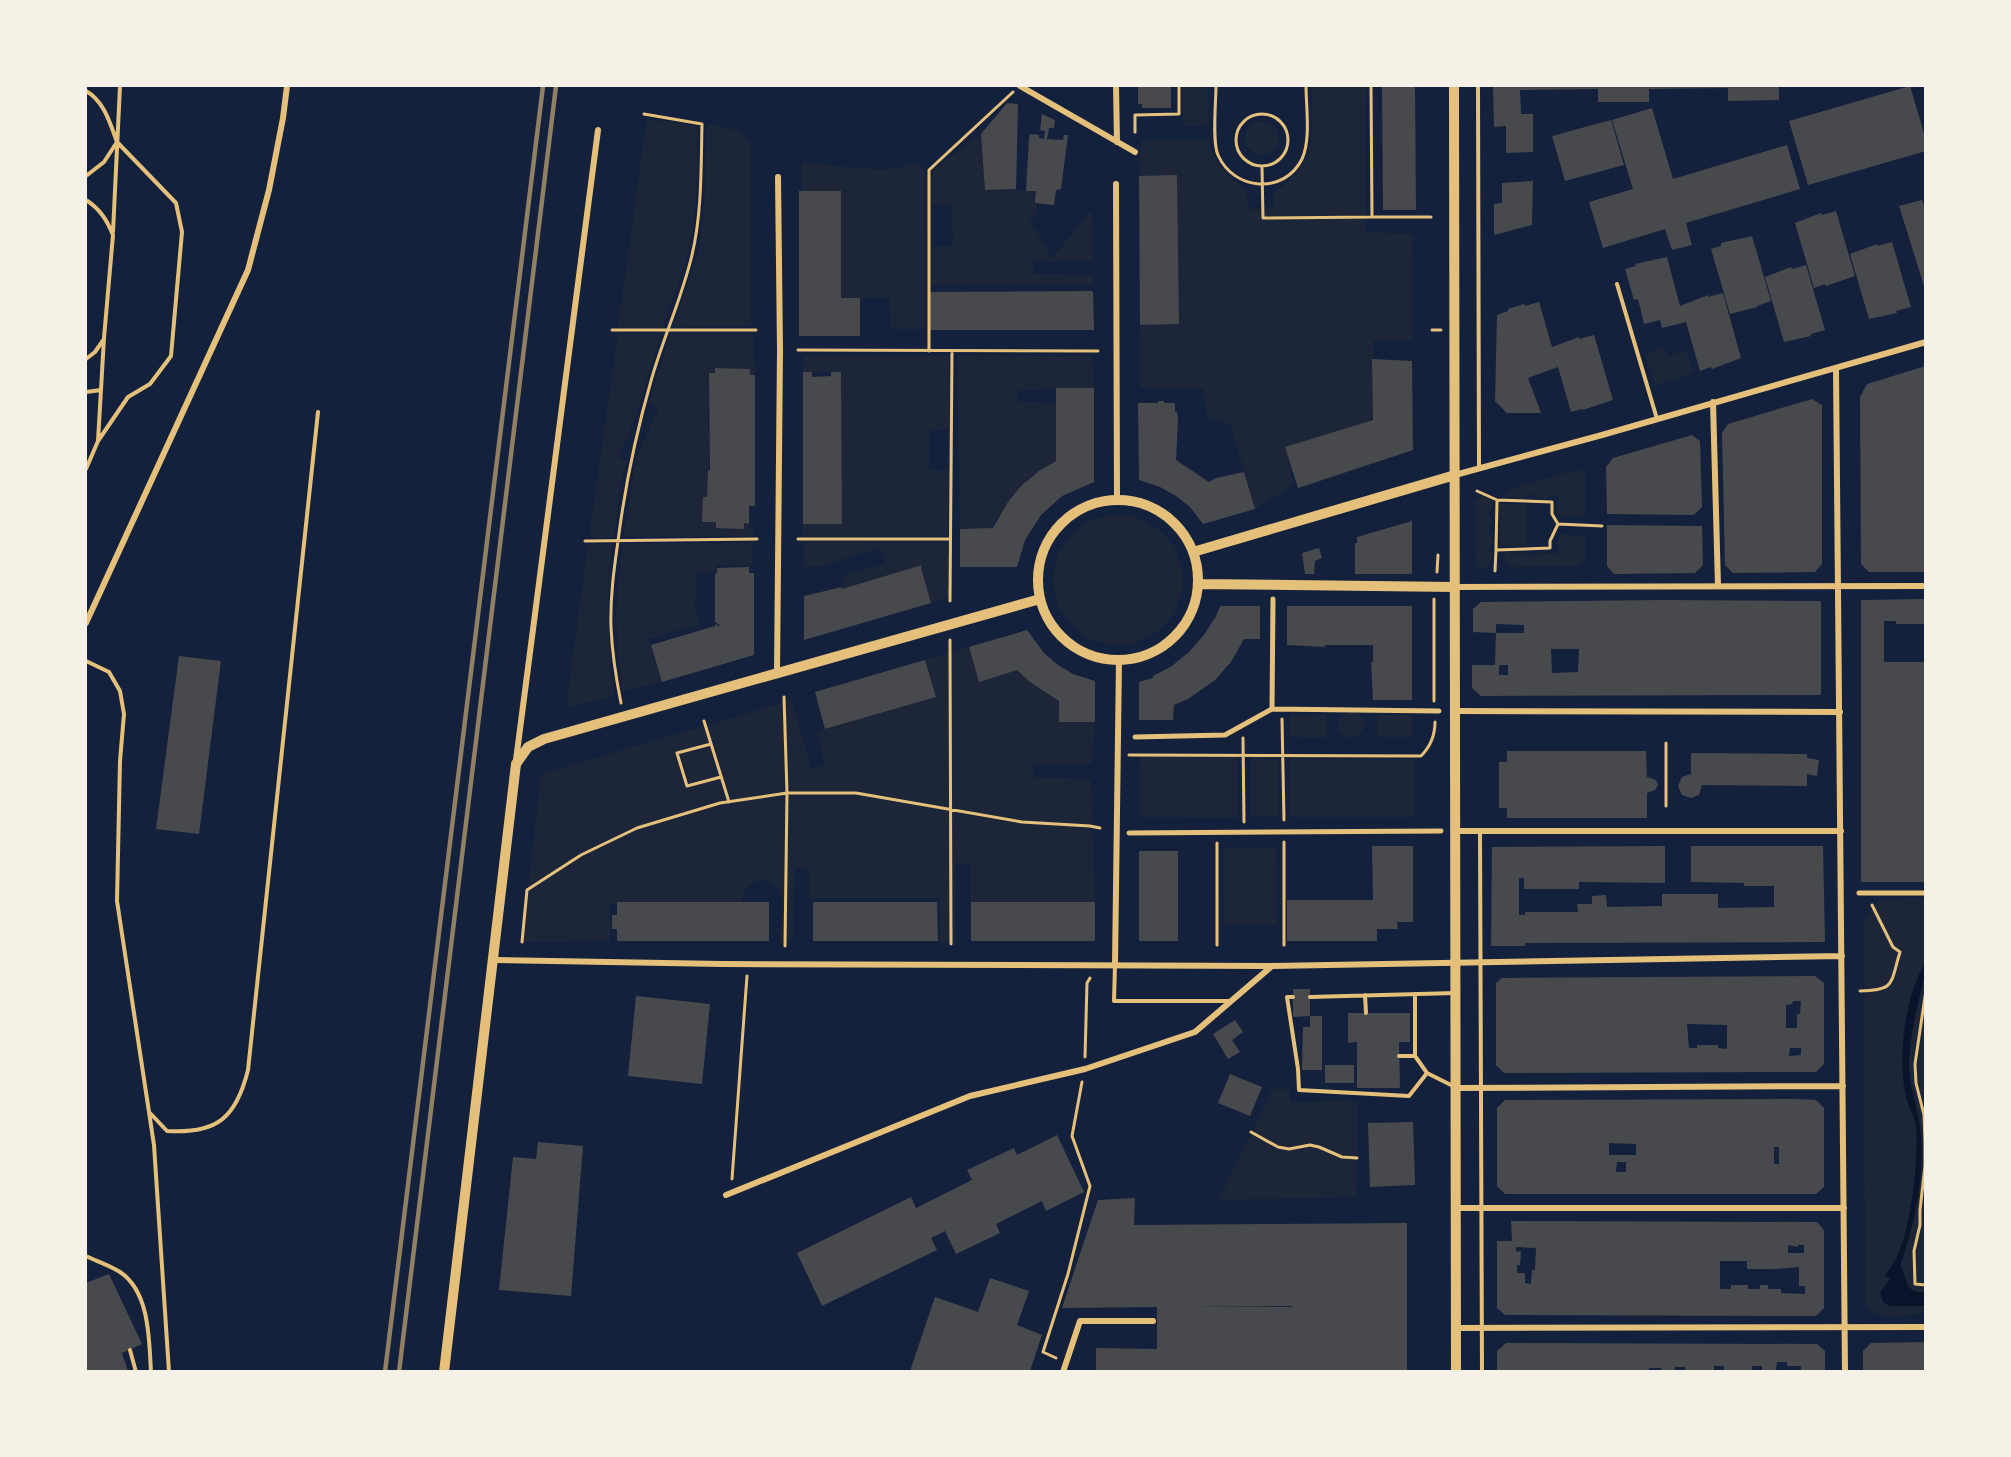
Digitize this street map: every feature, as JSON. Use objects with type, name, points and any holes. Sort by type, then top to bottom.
[{"type":"street","points":[[86,623],[248,270],[269,190],[287,86]]},
{"type":"street","points":[[1020,86],[1135,152]]},
{"type":"street","points":[[1116,86],[1117,142]]},
{"type":"street","points":[[1454,86],[1456,1371]]},
{"type":"street","points":[[444,1371],[516,764],[598,130]]},
{"type":"street","points":[[777,674],[780,350],[778,177]]},
{"type":"street","points":[[1116,184],[1117,499]]},
{"type":"street","points":[[1193,552],[1479,468],[1926,342]]},
{"type":"street","points":[[1836,369],[1845,1371]]},
{"type":"street","points":[[1713,402],[1718,586]]},
{"type":"street","points":[[1117,499],[1141,503],[1163,513],[1181,530],[1193,552],[1198,584],[1193,607],[1182,628],[1164,645],[1143,656],[1119,660],[1093,656],[1069,644],[1051,624],[1040,599],[1038,575],[1042,552],[1054,531],[1072,514],[1093,503],[1117,499]]},
{"type":"street","points":[[1198,584],[1433,587],[1926,586]]},
{"type":"street","points":[[516,764],[528,747],[544,739],[1040,599]]},
{"type":"street","points":[[1272,709],[1274,599]]},
{"type":"street","points":[[1114,964],[1119,660]]},
{"type":"street","points":[[1135,737],[1225,735],[1272,709],[1437,711]]},
{"type":"street","points":[[1455,711],[1840,712]]},
{"type":"street","points":[[1128,833],[1441,831]]},
{"type":"street","points":[[1455,831],[1841,831]]},
{"type":"street","points":[[1862,893],[1926,893]]},
{"type":"street","points":[[493,960],[733,964],[1272,966],[1842,956]]},
{"type":"street","points":[[729,1194],[970,1096],[1084,1069],[1195,1032],[1272,966]]},
{"type":"street","points":[[1456,1088],[1843,1086]]},
{"type":"street","points":[[1456,1208],[1844,1208]]},
{"type":"street","points":[[1063,1371],[1080,1321],[1153,1321]]},
{"type":"street","points":[[1456,1328],[1926,1327]]},
{"type":"lane","points":[[98,441],[113,236],[120,86]]},
{"type":"lane","points":[[1478,86],[1479,468]]},
{"type":"lane","points":[[86,90],[105,111],[117,142],[176,202],[182,232],[171,356],[150,384],[128,396],[98,441],[86,469]]},
{"type":"lane","points":[[86,176],[104,162],[117,142]]},
{"type":"lane","points":[[86,200],[96,207],[108,222],[113,236]]},
{"type":"lane","points":[[1617,284],[1657,419]]},
{"type":"lane","points":[[86,359],[95,352],[104,338]]},
{"type":"lane","points":[[86,392],[101,390]]},
{"type":"lane","points":[[150,1113],[167,1131],[188,1132],[211,1127],[231,1112],[243,1088],[248,1070],[318,412]]},
{"type":"lane","points":[[86,661],[109,672],[120,691],[124,714],[120,761],[117,901],[154,1145],[169,1371]]},
{"type":"lane","points":[[1480,831],[1482,1371]]},
{"type":"lane","points":[[1114,964],[1114,1001],[1231,1001]]},
{"type":"lane","points":[[1310,997],[1456,993]]},
{"type":"lane","points":[[1415,994],[1416,1056],[1426,1073],[1456,1088]]},
{"type":"lane","points":[[1365,995],[1366,1013]]},
{"type":"lane","points":[[1293,997],[1287,997],[1299,1090],[1409,1096],[1426,1073]]},
{"type":"lane","points":[[1399,1056],[1416,1056]]},
{"type":"lane","points":[[86,1256],[121,1273],[136,1288],[148,1325],[151,1371]]},
{"type":"lane","points":[[130,1350],[136,1371]]},
{"type":"path","points":[[929,351],[928,170],[1020,86]]},
{"type":"path","points":[[1135,132],[1135,115],[1179,114],[1179,86]]},
{"type":"path","points":[[1216,86],[1217,154],[1231,173],[1246,182],[1262,186],[1278,182],[1293,173],[1303,158],[1307,142],[1306,86]]},
{"type":"path","points":[[1371,86],[1372,217]]},
{"type":"path","points":[[624,717],[615,673],[611,627],[612,579],[629,468],[651,380],[692,254],[700,189],[702,124],[644,114]]},
{"type":"path","points":[[1256,114],[1272,116],[1284,126],[1288,141],[1286,149],[1277,162],[1262,166],[1253,165],[1240,155],[1236,139],[1242,123],[1256,114]]},
{"type":"path","points":[[1262,166],[1263,218],[1431,217]]},
{"type":"path","points":[[612,330],[667,332],[756,330]]},
{"type":"path","points":[[1440,330],[1440,340]]},
{"type":"path","points":[[798,350],[1098,351]]},
{"type":"path","points":[[950,601],[952,351]]},
{"type":"path","points":[[1478,492],[1497,500],[1552,502],[1552,514],[1558,524]]},
{"type":"path","points":[[1496,571],[1497,500]]},
{"type":"path","points":[[1558,524],[1602,526]]},
{"type":"path","points":[[1496,550],[1550,548],[1550,541],[1558,524]]},
{"type":"path","points":[[585,541],[757,539]]},
{"type":"path","points":[[798,539],[950,539]]},
{"type":"path","points":[[1129,766],[1129,755],[1421,756],[1429,747],[1435,732],[1437,711],[1433,587],[1438,567],[1439,546]]},
{"type":"path","points":[[950,625],[951,944]]},
{"type":"path","points":[[784,697],[787,793],[785,946]]},
{"type":"path","points":[[704,721],[729,802]]},
{"type":"path","points":[[1243,726],[1244,832]]},
{"type":"path","points":[[1666,743],[1666,806]]},
{"type":"path","points":[[711,744],[677,753],[687,786],[721,777]]},
{"type":"path","points":[[522,942],[527,890],[580,855],[637,828],[729,802],[787,793],[856,793],[1022,822],[1100,828]]},
{"type":"path","points":[[1217,832],[1217,945]]},
{"type":"path","points":[[1860,991],[1882,990],[1890,984],[1900,952],[1893,947],[1862,893]]},
{"type":"path","points":[[729,1194],[747,974]]},
{"type":"path","points":[[1926,990],[1915,1064],[1916,1083],[1924,1115],[1925,1166],[1920,1226],[1914,1251],[1915,1284],[1926,1285]]},
{"type":"path","points":[[1051,1357],[1043,1352],[1068,1275],[1090,1186],[1071,1136],[1084,1069]]},
{"type":"path","points":[[1251,1132],[1278,1147],[1289,1149],[1310,1145],[1342,1157],[1357,1158]]},
{"type":"path","points":[[1057,1308],[1062,1310]]},
{"type":"shaded area","points":[[1182,86],[1208,86],[1209,125],[1183,126]]},
{"type":"shaded area","points":[[1311,86],[1366,87],[1365,232],[1412,234],[1413,340],[1373,341],[1373,420],[1286,447],[1293,485],[1255,509],[1231,426],[1207,417],[1203,389],[1139,387],[1140,325],[1179,324],[1177,176],[1139,176],[1141,141],[1209,141],[1222,169],[1246,188],[1248,209],[1273,208],[1274,192],[1299,170],[1310,146]]},
{"type":"shaded area","points":[[647,119],[697,126],[694,221],[685,262],[663,328],[618,327]]},
{"type":"shaded area","points":[[1262,121],[1274,126],[1279,138],[1274,150],[1262,155],[1250,150],[1245,138],[1250,126]]},
{"type":"shaded area","points":[[707,124],[737,131],[751,142],[751,326],[673,327],[698,254],[704,216]]},
{"type":"shaded area","points":[[981,134],[985,189],[1036,191],[1037,217],[1028,217],[1052,258],[1092,209],[1093,261],[1034,261],[1033,274],[1093,275],[1093,285],[931,285],[932,246],[953,246],[952,205],[932,205],[932,170]]},
{"type":"shaded area","points":[[802,163],[885,170],[919,163],[924,171],[925,329],[891,329],[889,298],[841,298],[802,191]]},
{"type":"shaded area","points":[[671,333],[753,333],[755,375],[750,375],[750,369],[715,368],[715,372],[709,373],[708,429],[711,430],[707,497],[716,528],[744,528],[744,523],[753,523],[753,536],[624,536],[636,457],[659,408],[650,404]]},
{"type":"shaded area","points":[[618,334],[661,334],[638,411],[618,457],[627,461],[621,482],[614,537],[589,537]]},
{"type":"shaded area","points":[[1664,347],[1668,356],[1686,350],[1694,373],[1655,385],[1645,354]]},
{"type":"shaded area","points":[[804,355],[949,356],[950,429],[930,430],[929,470],[949,471],[948,536],[803,537],[803,524],[842,523],[841,372],[803,372]]},
{"type":"shaded area","points":[[957,355],[1092,356],[1094,388],[1017,390],[1017,402],[1056,403],[1056,460],[1031,477],[1013,496],[991,528],[960,529]]},
{"type":"shaded area","points":[[1579,469],[1585,473],[1585,517],[1568,515],[1568,517],[1561,517],[1555,510],[1558,507],[1558,496],[1547,496],[1541,499],[1528,494],[1524,499],[1516,500],[1516,497],[1509,496],[1509,499],[1506,499],[1509,489]]},
{"type":"shaded area","points":[[1484,497],[1492,499],[1489,517],[1491,517],[1492,527],[1489,527],[1489,535],[1492,535],[1492,545],[1490,545],[1489,552],[1492,553],[1492,562],[1485,568],[1476,564],[1475,504],[1476,499]]},
{"type":"shaded area","points":[[1499,504],[1527,504],[1527,546],[1500,546]]},
{"type":"shaded area","points":[[1118,515],[1143,520],[1164,534],[1178,555],[1183,580],[1178,605],[1164,626],[1143,640],[1118,645],[1093,640],[1072,626],[1058,605],[1053,580],[1058,555],[1072,534],[1093,520]]},
{"type":"shaded area","points":[[1561,534],[1582,537],[1582,534],[1585,534],[1585,561],[1580,566],[1511,567],[1505,562],[1505,552],[1532,556],[1540,552],[1558,555],[1558,544],[1555,544]]},
{"type":"shaded area","points":[[804,542],[949,543],[949,596],[931,603],[919,566],[842,589],[844,576],[886,563],[880,548],[819,567],[804,566]]},
{"type":"shaded area","points":[[753,543],[752,565],[716,565],[715,573],[696,573],[695,608],[700,624],[648,639],[662,682],[623,691],[618,656],[617,618],[618,580],[623,544]]},
{"type":"shaded area","points":[[588,544],[612,544],[608,582],[608,620],[614,696],[566,708]]},
{"type":"shaded area","points":[[969,647],[979,681],[1017,670],[1058,701],[1059,722],[1095,722],[1091,764],[1034,764],[1033,777],[1091,779],[1095,902],[971,902],[971,864],[956,863],[955,941],[940,942],[940,898],[809,898],[809,869],[795,868],[793,941],[780,940],[783,906],[781,894],[774,884],[762,880],[746,890],[742,902],[610,903],[610,941],[522,942],[541,774],[792,700],[811,769],[825,765],[817,732],[936,697],[925,660]]},
{"type":"shaded area","points":[[1351,712],[1360,716],[1364,725],[1360,734],[1351,738],[1342,734],[1338,725],[1342,716]]},
{"type":"shaded area","points":[[1290,715],[1326,715],[1326,738],[1290,737]]},
{"type":"shaded area","points":[[1377,715],[1412,715],[1412,737],[1377,737]]},
{"type":"shaded area","points":[[1251,754],[1278,754],[1278,817],[1251,816]]},
{"type":"shaded area","points":[[1140,755],[1237,755],[1237,818],[1139,817]]},
{"type":"shaded area","points":[[1290,755],[1414,756],[1414,817],[1289,817]]},
{"type":"shaded area","points":[[1223,848],[1276,848],[1277,925],[1224,925]]},
{"type":"shaded area","points":[[1925,898],[1925,1314],[1881,1316],[1868,1310],[1865,1301],[1864,920],[1879,899]]},
{"type":"shaded area","points":[[1925,963],[1909,1067],[1920,1126],[1922,1160],[1915,1215],[1900,1266],[1909,1287],[1918,1292],[1925,1292],[1925,1306],[1890,1306],[1883,1302],[1880,1292],[1890,1279],[1885,1276],[1895,1261],[1905,1233],[1913,1195],[1917,1140],[1914,1117],[1906,1096],[1903,1077],[1903,1043],[1912,992]]},
{"type":"shaded area","points":[[1272,1089],[1289,1089],[1291,1102],[1358,1101],[1356,1197],[1219,1200]]},
{"type":"building","points":[[1138,86],[1171,86],[1171,108],[1142,108],[1142,104],[1138,104]]},
{"type":"building","points":[[1382,86],[1415,86],[1416,210],[1383,210]]},
{"type":"building","points":[[1493,86],[1779,86],[1779,100],[1728,101],[1728,88],[1649,89],[1649,102],[1598,102],[1598,89],[1520,90],[1521,114],[1533,114],[1533,152],[1506,153],[1506,126],[1494,127]]},
{"type":"building","points":[[1910,86],[1926,140],[1926,151],[1808,185],[1789,121]]},
{"type":"building","points":[[1007,103],[1018,104],[1016,189],[985,190],[981,134]]},
{"type":"building","points":[[1652,108],[1673,179],[1787,145],[1800,189],[1686,223],[1692,245],[1672,250],[1665,229],[1603,248],[1589,202],[1633,189],[1612,120]]},
{"type":"building","points":[[1042,114],[1055,120],[1054,128],[1049,128],[1047,139],[1063,140],[1064,135],[1068,135],[1061,189],[1056,190],[1054,205],[1035,203],[1036,191],[1026,191],[1029,138],[1030,134],[1039,135],[1039,138],[1044,139],[1045,131],[1040,130]]},
{"type":"building","points":[[1611,120],[1624,165],[1565,181],[1552,136]]},
{"type":"building","points":[[1177,175],[1179,324],[1140,325],[1139,176]]},
{"type":"building","points":[[1533,181],[1532,225],[1494,235],[1494,204],[1502,203],[1502,183]]},
{"type":"building","points":[[799,191],[841,191],[841,298],[860,298],[860,336],[799,336]]},
{"type":"building","points":[[1922,200],[1926,212],[1925,289],[1899,206]]},
{"type":"building","points":[[1836,211],[1855,276],[1814,288],[1795,223],[1821,213],[1822,215]]},
{"type":"building","points":[[1752,236],[1771,301],[1730,314],[1711,249],[1721,246],[1721,243]]},
{"type":"building","points":[[1892,242],[1911,307],[1896,311],[1897,313],[1869,319],[1850,254],[1877,244],[1877,246]]},
{"type":"building","points":[[1667,257],[1680,306],[1708,295],[1708,297],[1723,293],[1741,358],[1700,371],[1686,322],[1662,328],[1660,320],[1644,324],[1638,299],[1634,300],[1625,269],[1636,266],[1635,264]]},
{"type":"building","points":[[1806,265],[1825,330],[1811,334],[1811,336],[1784,342],[1765,277],[1791,267],[1792,269]]},
{"type":"building","points":[[1093,291],[1094,330],[930,330],[930,292]]},
{"type":"building","points":[[1539,302],[1552,347],[1579,337],[1579,339],[1594,335],[1613,400],[1571,412],[1558,367],[1528,378],[1541,413],[1507,413],[1495,401],[1497,315],[1524,304],[1525,306]]},
{"type":"building","points":[[1372,359],[1412,361],[1413,450],[1298,488],[1285,447],[1373,420]]},
{"type":"building","points":[[1926,366],[1926,572],[1869,572],[1861,564],[1860,397],[1867,384]]},
{"type":"building","points":[[715,368],[750,369],[750,375],[755,375],[755,506],[749,506],[749,524],[744,523],[744,529],[716,528],[716,522],[702,522],[703,497],[707,497],[708,470],[710,471],[709,373],[715,373]]},
{"type":"building","points":[[803,372],[812,372],[812,377],[831,376],[831,372],[841,372],[842,524],[803,524]]},
{"type":"building","points":[[1056,388],[1094,388],[1094,482],[1062,496],[1041,515],[1025,540],[1017,567],[960,567],[960,529],[993,528],[1008,502],[1021,486],[1056,461]]},
{"type":"building","points":[[1812,399],[1822,405],[1822,564],[1815,572],[1733,573],[1725,565],[1722,433],[1728,424]]},
{"type":"building","points":[[1158,401],[1175,403],[1178,419],[1176,460],[1209,482],[1216,478],[1244,472],[1255,509],[1203,524],[1190,507],[1176,496],[1160,487],[1139,480],[1138,403],[1158,403]]},
{"type":"building","points":[[1692,435],[1700,441],[1702,507],[1694,515],[1607,514],[1606,467],[1613,458]]},
{"type":"building","points":[[1412,521],[1412,574],[1355,574],[1357,537]]},
{"type":"building","points":[[1607,525],[1702,526],[1703,565],[1695,573],[1614,574],[1607,566]]},
{"type":"building","points":[[1319,548],[1322,558],[1315,561],[1314,574],[1305,574],[1302,553]]},
{"type":"building","points":[[922,565],[931,603],[804,640],[804,596],[842,587],[842,589]]},
{"type":"building","points":[[749,567],[749,573],[754,573],[754,655],[662,682],[651,645],[715,626],[715,624],[719,626],[715,622],[715,573],[717,573],[717,568]]},
{"type":"building","points":[[1926,599],[1924,624],[1896,624],[1896,621],[1884,621],[1884,662],[1926,662],[1926,882],[1861,882],[1861,600]]},
{"type":"building","points":[[1821,601],[1821,695],[1481,696],[1472,688],[1472,665],[1495,665],[1496,633],[1473,632],[1473,609],[1481,602]],"holes":[[[1496,624],[1524,625],[1524,633],[1496,633]],[[1551,649],[1579,649],[1578,672],[1552,673]],[[1499,665],[1508,665],[1508,675],[1499,675]]]},
{"type":"building","points":[[1220,606],[1260,606],[1260,639],[1244,639],[1231,662],[1215,680],[1188,699],[1174,705],[1173,720],[1139,720],[1139,682],[1153,678],[1189,652],[1215,619]]},
{"type":"building","points":[[1287,606],[1412,606],[1412,700],[1373,700],[1371,662],[1373,662],[1373,645],[1325,645],[1325,647],[1287,645]]},
{"type":"building","points":[[1027,630],[1044,653],[1058,665],[1073,674],[1095,681],[1095,722],[1059,722],[1059,701],[1030,682],[1017,670],[979,682],[969,647]]},
{"type":"building","points":[[179,656],[221,661],[199,834],[156,829]]},
{"type":"building","points":[[925,660],[936,697],[825,729],[815,692]]},
{"type":"building","points":[[1507,751],[1646,751],[1647,777],[1656,780],[1658,785],[1655,790],[1647,793],[1647,818],[1507,818],[1507,808],[1499,808],[1499,762],[1507,762]]},
{"type":"building","points":[[1691,753],[1807,754],[1807,758],[1819,760],[1817,776],[1807,774],[1807,786],[1702,785],[1699,795],[1691,798],[1682,795],[1678,786],[1682,777],[1691,774]]},
{"type":"building","points":[[1372,846],[1413,846],[1413,922],[1397,922],[1398,929],[1377,929],[1377,941],[1287,941],[1287,900],[1373,900]]},
{"type":"building","points":[[1665,846],[1665,883],[1579,882],[1579,889],[1524,889],[1524,878],[1519,878],[1519,915],[1525,915],[1525,912],[1578,912],[1577,904],[1592,904],[1592,896],[1606,895],[1607,907],[1662,906],[1662,894],[1718,894],[1718,908],[1774,907],[1774,886],[1691,882],[1691,846],[1823,846],[1825,942],[1525,943],[1525,946],[1491,946],[1492,847]]},
{"type":"building","points":[[1139,851],[1178,851],[1178,941],[1139,941]]},
{"type":"building","points":[[617,902],[769,902],[769,941],[617,941],[617,929],[612,929],[612,915],[617,915]]},
{"type":"building","points":[[813,902],[937,902],[938,941],[813,941]]},
{"type":"building","points":[[971,902],[1095,902],[1095,941],[971,941]]},
{"type":"building","points":[[1815,976],[1824,983],[1824,1064],[1816,1072],[1504,1073],[1496,1065],[1496,983],[1502,978]],"holes":[[[1793,1001],[1801,1001],[1800,1014],[1797,1014],[1797,1028],[1786,1028],[1786,1005],[1792,1004]],[[1687,1024],[1727,1025],[1727,1049],[1718,1048],[1718,1045],[1697,1045],[1697,1048],[1689,1048]],[[1790,1048],[1801,1048],[1801,1055],[1789,1056]]]},
{"type":"building","points":[[1293,989],[1310,989],[1310,1016],[1293,1017]]},
{"type":"building","points":[[636,996],[710,1004],[702,1084],[628,1076]]},
{"type":"building","points":[[1348,1013],[1410,1013],[1410,1042],[1399,1042],[1400,1088],[1357,1088],[1357,1042],[1348,1043]]},
{"type":"building","points":[[1310,1016],[1322,1016],[1322,1070],[1302,1070],[1303,1027],[1310,1027]]},
{"type":"building","points":[[1235,1020],[1243,1032],[1232,1040],[1240,1052],[1228,1059],[1213,1034]]},
{"type":"building","points":[[1325,1065],[1354,1065],[1354,1083],[1325,1083]]},
{"type":"building","points":[[1230,1074],[1262,1087],[1250,1116],[1218,1103]]},
{"type":"building","points":[[1505,1100],[1816,1100],[1824,1108],[1824,1187],[1816,1194],[1505,1194],[1497,1186],[1497,1108]],"holes":[[[1609,1143],[1636,1144],[1636,1155],[1609,1155]],[[1774,1147],[1779,1147],[1779,1164],[1774,1164]],[[1617,1162],[1626,1162],[1626,1172],[1616,1172]]]},
{"type":"building","points":[[1413,1122],[1415,1185],[1370,1187],[1368,1123]]},
{"type":"building","points":[[1057,1135],[1084,1192],[1046,1211],[1042,1201],[996,1224],[1000,1233],[956,1254],[945,1231],[931,1238],[937,1250],[822,1306],[797,1253],[911,1197],[916,1208],[972,1180],[967,1170],[1014,1148],[1017,1155]]},
{"type":"building","points":[[538,1142],[583,1146],[571,1296],[499,1290],[513,1157],[536,1159]]},
{"type":"building","points":[[1135,1198],[1134,1225],[1407,1223],[1407,1371],[1096,1371],[1096,1348],[1157,1349],[1157,1307],[1062,1308],[1098,1200]],"holes":[[[1292,1306],[1292,1307],[1186,1307]]]},
{"type":"building","points":[[1511,1221],[1817,1222],[1824,1230],[1824,1308],[1816,1316],[1505,1315],[1497,1308],[1497,1241],[1512,1241]],"holes":[[[1788,1245],[1798,1247],[1798,1245],[1804,1245],[1804,1253],[1788,1253]],[[1516,1247],[1536,1248],[1535,1270],[1532,1270],[1531,1284],[1525,1283],[1525,1273],[1517,1273],[1521,1251],[1516,1252]],[[1720,1261],[1747,1261],[1747,1269],[1799,1267],[1799,1286],[1805,1286],[1805,1294],[1781,1293],[1781,1289],[1768,1289],[1768,1285],[1760,1285],[1760,1289],[1748,1289],[1748,1285],[1731,1285],[1731,1289],[1720,1289]]]},
{"type":"building","points":[[109,1274],[142,1344],[122,1353],[128,1371],[86,1371],[86,1283]]},
{"type":"building","points":[[990,1278],[1029,1291],[1017,1325],[1042,1335],[1030,1371],[910,1371],[935,1297],[978,1312]]},
{"type":"building","points":[[1926,1342],[1926,1371],[1863,1371],[1863,1351],[1871,1343]]},
{"type":"building","points":[[1506,1343],[1817,1344],[1825,1351],[1825,1371],[1801,1371],[1801,1366],[1787,1366],[1787,1362],[1777,1362],[1776,1371],[1762,1371],[1762,1366],[1752,1366],[1752,1371],[1724,1371],[1724,1366],[1714,1366],[1714,1371],[1685,1371],[1685,1367],[1675,1367],[1675,1371],[1649,1368],[1649,1371],[1497,1371],[1497,1351]]},
{"type":"railway","points":[[385,1372],[543,86]]},
{"type":"railway","points":[[399,1372],[556,86]]}]
